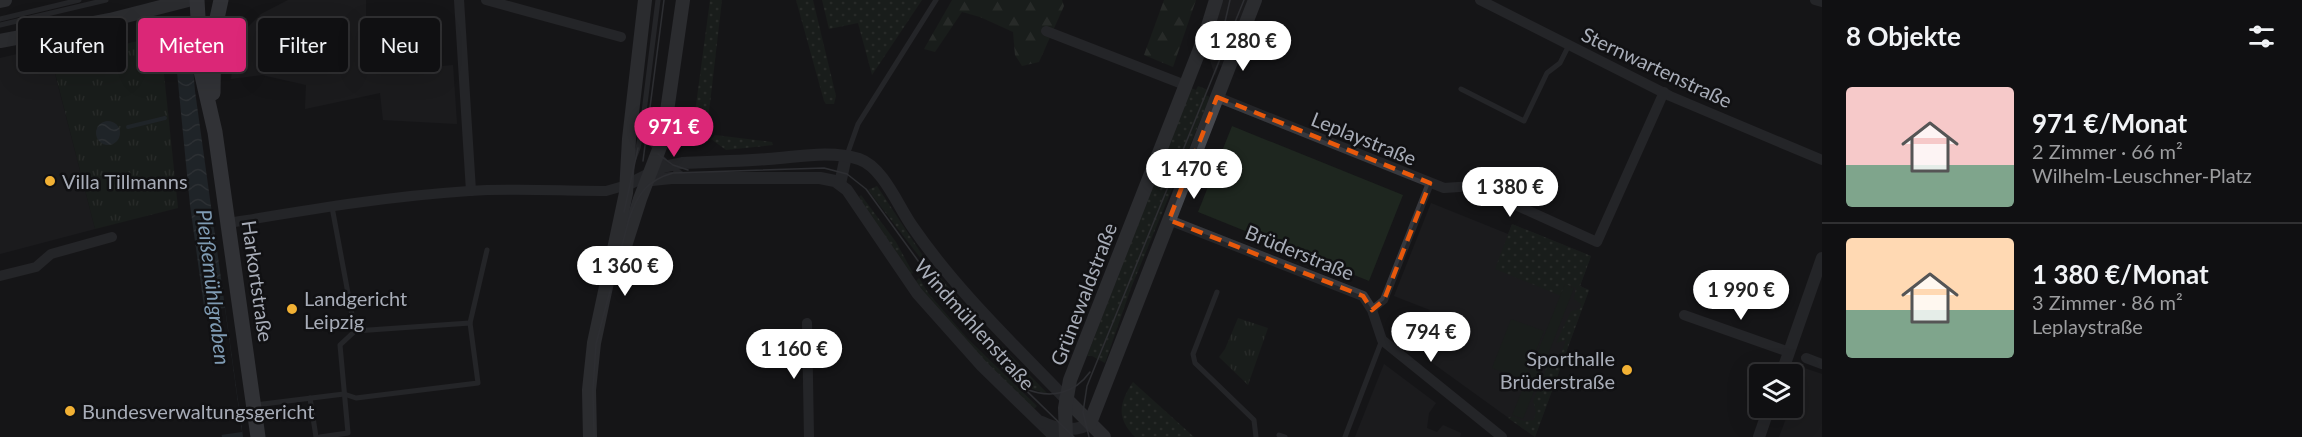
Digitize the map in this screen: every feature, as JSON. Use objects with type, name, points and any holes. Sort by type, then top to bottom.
[{"type":"main road","points":[[0,1],[5,0]]},
{"type":"main road","points":[[0,41],[110,20],[188,0]]},
{"type":"main road","name":"Harkortstraße","points":[[198,0],[201,72],[215,132],[258,437]]},
{"type":"main road","name":"Harkortstraße","points":[[215,132],[213,53],[214,32],[221,0]]},
{"type":"main road","points":[[591,437],[589,390],[594,343],[628,182],[630,133],[645,0]]},
{"type":"main road","points":[[599,320],[658,154],[665,126],[683,0]]},
{"type":"main road","name":"Grünewaldstraße","points":[[1062,434],[1066,399],[1072,375],[1205,36],[1216,0]]},
{"type":"main road","points":[[1090,423],[1256,0]]},
{"type":"main road","name":"Windmühlenstraße","points":[[1066,399],[1104,437]]},
{"type":"street","points":[[459,0],[471,191]]},
{"type":"street","points":[[486,0],[621,38]]},
{"type":"street","name":"Sternwartenstraße","points":[[1480,0],[1664,92],[1822,160]]},
{"type":"street","points":[[1815,0],[1822,2]]},
{"type":"street","points":[[1046,31],[1185,85]]},
{"type":"street","name":"Leplaystraße","points":[[1217,97],[1444,188],[1474,186],[1598,242],[1664,92]]},
{"type":"street","points":[[229,223],[332,207],[471,191],[606,191],[649,177],[823,178],[840,184],[846,156],[813,155],[669,165],[649,177]]},
{"type":"street","name":"Windmühlenstraße","points":[[846,156],[866,162],[877,171],[912,226],[959,288],[1066,399]]},
{"type":"street","points":[[1430,183],[1384,300],[1372,310],[1382,340],[1502,437]]},
{"type":"street","name":"Windmühlenstraße","points":[[840,184],[847,190],[917,293],[982,366],[1036,418],[1062,434]]},
{"type":"street","name":"Brüderstraße","points":[[1169,220],[1363,296],[1372,310]]},
{"type":"street","points":[[0,276],[36,267],[51,254],[112,237]]},
{"type":"street","points":[[1784,364],[1822,258]]},
{"type":"street","points":[[1684,315],[1789,352]]},
{"type":"street","points":[[807,323],[809,437]]},
{"type":"street","points":[[1806,358],[1822,364]]},
{"type":"street","points":[[1759,437],[1766,418]]},
{"type":"street","points":[[1062,434],[1090,423]]},
{"type":"lane","points":[[0,19],[79,0]]},
{"type":"lane","points":[[0,25],[106,0]]},
{"type":"lane","points":[[628,182],[638,148],[658,0]]},
{"type":"lane","points":[[846,156],[858,124],[936,0]]},
{"type":"lane","points":[[1461,89],[1524,121],[1547,73],[1560,63],[1569,45]]},
{"type":"lane","points":[[645,98],[647,133],[658,154],[688,178]]},
{"type":"lane","points":[[332,207],[356,331]]},
{"type":"lane","points":[[254,405],[344,394],[356,398],[478,383],[470,323],[487,250]]},
{"type":"lane","points":[[1217,292],[1193,354],[1195,363],[1254,420],[1256,437]]},
{"type":"lane","points":[[310,398],[318,437],[348,433],[340,345],[356,331],[470,323]]},
{"type":"lane","points":[[1345,437],[1382,340]]},
{"type":"highlighted area","points":[[1217,97],[1430,183],[1384,300],[1372,310],[1363,296],[1169,220]]},
{"type":"shaded area","points":[[288,0],[366,0],[366,16],[374,18],[360,18],[360,72],[440,72],[440,66],[453,65],[457,124],[383,120],[380,93],[305,109],[306,85],[262,75],[231,79],[232,72],[246,72],[246,29],[261,14]]},
{"type":"shaded area","points":[[1222,0],[1251,0],[1224,67],[1219,65],[1215,76],[1210,60],[1215,45],[1209,43]]},
{"type":"shaded area","points":[[18,54],[18,72],[54,72],[95,229],[0,254],[0,58]]},
{"type":"shaded area","points":[[1431,203],[1508,234],[1512,224],[1591,256],[1580,286],[1589,290],[1535,437],[1427,359],[1434,345],[1419,339],[1430,310],[1394,296]]},
{"type":"shaded area","points":[[1384,364],[1436,403],[1429,413],[1427,428],[1437,432],[1443,425],[1461,433],[1460,437],[1355,437]]},
{"type":"shaded area","points":[[1804,368],[1822,374],[1822,437],[1779,437],[1786,418],[1803,418]]},
{"type":"green space","points":[[710,0],[722,0],[707,129],[700,136],[692,135]]},
{"type":"green space","points":[[796,0],[813,0],[836,96],[834,104],[826,104],[824,101]]},
{"type":"green space","points":[[822,0],[922,0],[872,75],[858,23],[829,29]]},
{"type":"green space","points":[[952,0],[1062,0],[1064,6],[1039,62],[1022,66],[1015,55],[1013,32],[980,17],[962,12],[935,52],[924,49]]},
{"type":"green space","points":[[1164,0],[1196,0],[1173,67],[1144,55]]},
{"type":"green space","points":[[138,41],[138,72],[164,72],[178,208],[95,229],[55,72],[126,72],[126,44]]},
{"type":"green space","points":[[1198,86],[1208,90],[1206,95],[1210,97],[1131,288],[1105,363],[1092,356],[1087,356],[1191,88],[1196,90]]},
{"type":"green space","points":[[1232,126],[1403,195],[1369,281],[1198,212]]},
{"type":"green space","points":[[715,135],[772,142],[773,145],[726,150],[711,139]]},
{"type":"green space","points":[[877,186],[927,262],[925,264],[868,190]]},
{"type":"green space","points":[[861,195],[896,242],[913,273],[909,276],[859,197]]},
{"type":"green space","points":[[1512,224],[1591,256],[1580,286],[1589,290],[1535,437],[1508,418],[1512,416],[1524,421],[1534,420],[1536,412],[1533,401],[1548,364],[1556,368],[1566,340],[1556,343],[1571,311],[1580,309],[1581,304],[1574,299],[1576,288],[1565,284],[1561,296],[1495,269]]},
{"type":"green space","points":[[932,268],[985,329],[1047,393],[1035,390],[1016,378],[982,331],[930,270]]},
{"type":"green space","points":[[919,278],[929,294],[967,338],[1037,406],[1034,409],[980,357],[915,282]]},
{"type":"green space","points":[[1565,284],[1574,288],[1523,419],[1512,415]]},
{"type":"green space","points":[[1238,318],[1268,328],[1248,385],[1219,357],[1225,349]]},
{"type":"green space","points":[[1511,319],[1544,331],[1524,381],[1492,368]]},
{"type":"green space","points":[[1133,382],[1194,437],[1135,437],[1122,417],[1122,404]]},
{"type":"water","name":"Pleißemühlgraben","points":[[177,72],[193,72],[243,437],[222,437],[190,205]]},
{"type":"water","points":[[108,121],[113,122],[119,128],[119,138],[113,144],[108,145],[103,144],[97,138],[96,133],[97,128],[103,122]]},
{"type":"pier","points":[[225,308],[242,432],[221,435],[204,311]]},
{"type":"waterway","points":[[128,127],[165,118]]},
{"type":"tram line","points":[[643,161],[664,0]]},
{"type":"tram line","points":[[1222,35],[1230,0]]},
{"type":"tram line","points":[[1089,437],[1083,412],[1087,386],[1244,0]]},
{"type":"tram line","points":[[624,212],[638,148]]},
{"type":"tram line","points":[[658,154],[673,165],[688,170]]},
{"type":"tram line","points":[[594,437],[593,390],[596,344],[629,219],[644,190],[656,180],[673,173],[824,168],[847,174],[866,189],[924,269],[983,337],[1005,371]]},
{"type":"tram line","points":[[1001,366],[1074,437]]},
{"type":"tram line","points":[[1026,389],[1044,394],[1069,390],[1090,372]]},
{"type":"place","name":"Villa Tillmanns","points":[[50,181]]},
{"type":"place","name":"Landgericht Leipzig","points":[[292,309]]},
{"type":"place","name":"Sporthalle Brüderstraße","points":[[1627,370]]},
{"type":"place","name":"Bundesverwaltungsgericht","points":[[70,411]]}]
